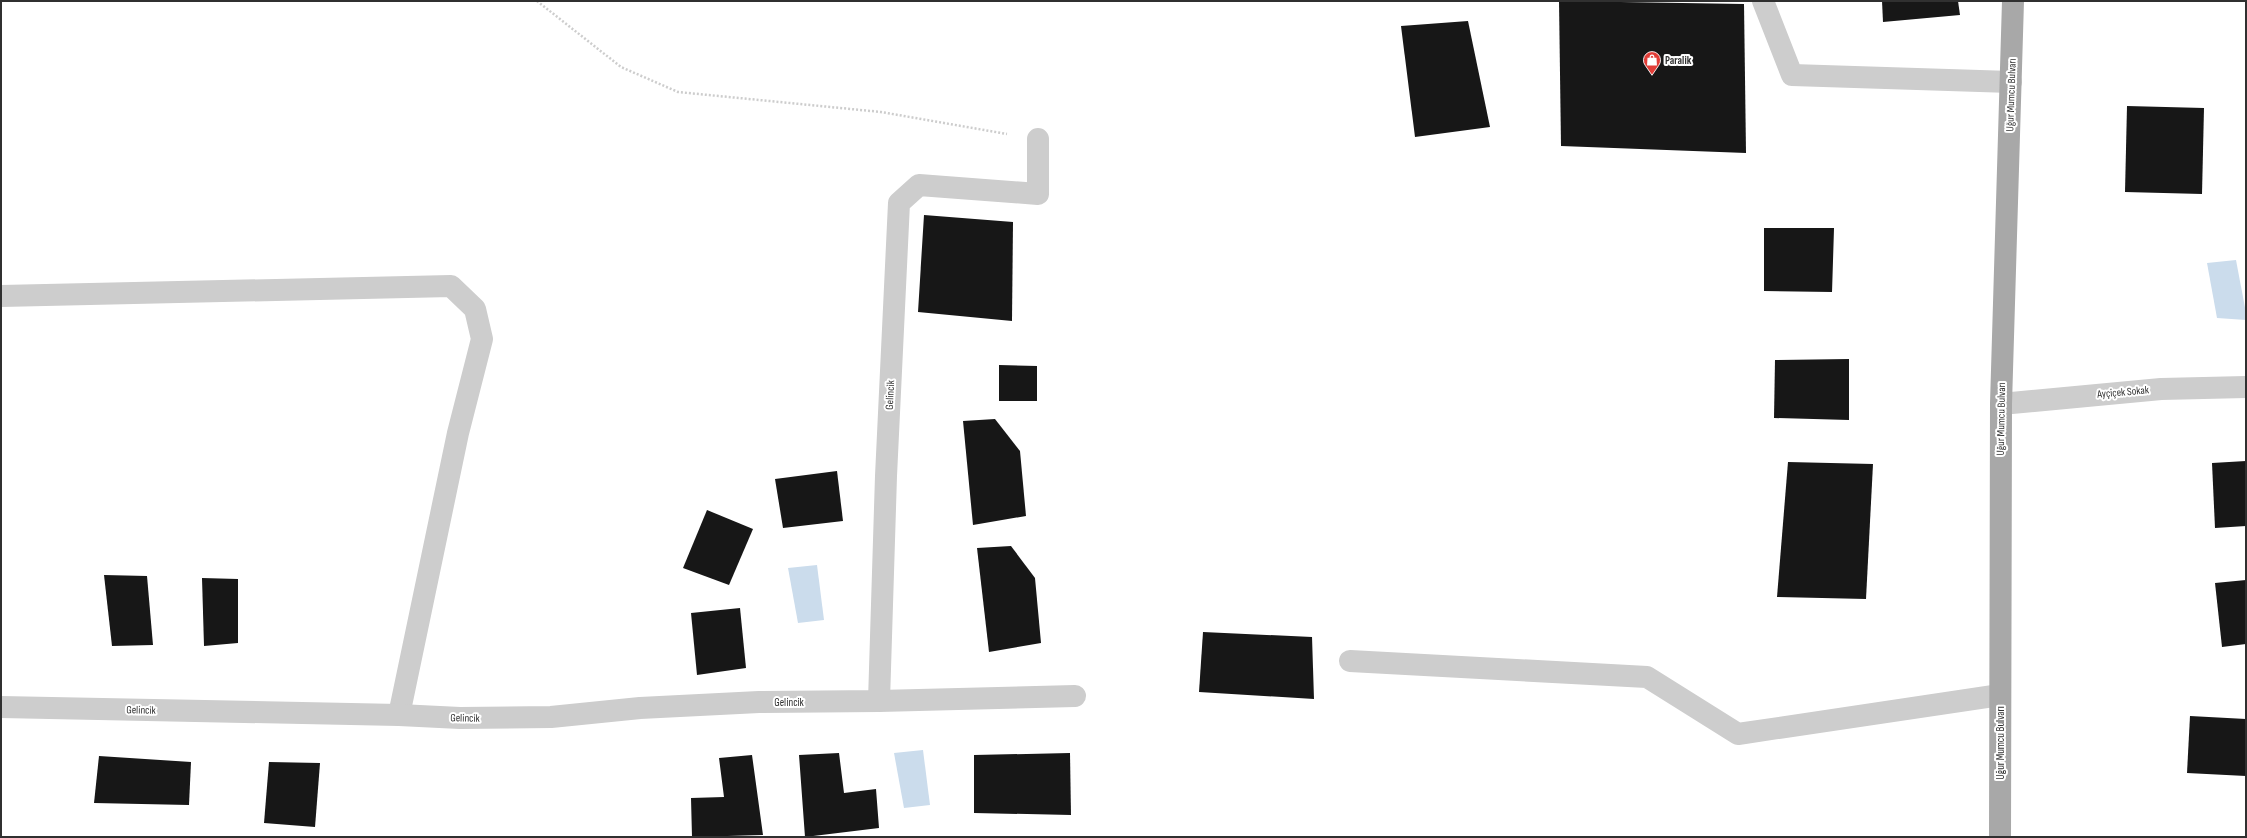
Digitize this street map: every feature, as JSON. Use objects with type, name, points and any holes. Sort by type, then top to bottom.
[{"type":"main road","name":"Uğur Mumcu Bulvarı","points":[[2000,837],[2001,404],[2013,1]]},
{"type":"street","points":[[1763,1],[1792,75],[2011,82]]},
{"type":"street","name":"Gelincik","points":[[1,707],[399,715],[460,718],[551,717],[640,708],[759,702],[879,701],[886,476],[900,203],[919,185],[1038,194],[1038,140]]},
{"type":"street","points":[[1,296],[451,286],[475,309],[482,339],[458,433],[399,715]]},
{"type":"street","name":"Ayçiçek Sokak","points":[[2001,404],[2161,389],[2246,387]]},
{"type":"street","points":[[1350,661],[1647,677],[1738,734],[2000,695]]},
{"type":"street","points":[[879,701],[1075,696]]},
{"type":"path","points":[[537,1],[621,68],[678,92],[881,112],[1038,140]]},
{"type":"water","points":[[2236,260],[2246,320],[2217,318],[2207,263]]},
{"type":"water","points":[[817,565],[824,620],[798,623],[788,568]]},
{"type":"water","points":[[923,750],[930,805],[904,808],[894,753]]},
{"type":"building","name":"Paralik","points":[[1559,1],[1744,4],[1746,153],[1561,146]]},
{"type":"building","points":[[1882,1],[1958,1],[1960,15],[1883,22]]},
{"type":"building","points":[[1468,21],[1490,127],[1415,137],[1401,26]]},
{"type":"building","points":[[2127,106],[2204,108],[2202,194],[2125,192]]},
{"type":"building","points":[[924,215],[1013,222],[1012,321],[918,312]]},
{"type":"building","points":[[1764,228],[1834,228],[1832,292],[1764,291]]},
{"type":"building","points":[[1849,359],[1849,420],[1774,418],[1775,360]]},
{"type":"building","points":[[999,365],[1037,366],[1037,401],[999,401]]},
{"type":"building","points":[[995,419],[1020,451],[1026,516],[973,525],[963,421]]},
{"type":"building","points":[[2246,461],[2246,526],[2215,528],[2212,463]]},
{"type":"building","points":[[1788,462],[1873,464],[1866,599],[1777,597]]},
{"type":"building","points":[[837,471],[843,521],[783,528],[775,479]]},
{"type":"building","points":[[707,510],[753,529],[729,585],[683,568]]},
{"type":"building","points":[[1011,546],[1035,578],[1041,643],[989,652],[977,548]]},
{"type":"building","points":[[104,575],[147,576],[153,645],[112,646]]},
{"type":"building","points":[[202,578],[238,579],[238,643],[204,646]]},
{"type":"building","points":[[2246,580],[2246,644],[2222,647],[2215,583]]},
{"type":"building","points":[[740,608],[746,668],[697,675],[691,613]]},
{"type":"building","points":[[1203,632],[1312,637],[1314,699],[1199,692]]},
{"type":"building","points":[[2190,716],[2246,719],[2246,776],[2187,773]]},
{"type":"building","points":[[839,753],[844,793],[876,789],[879,828],[805,837],[799,755]]},
{"type":"building","points":[[1070,753],[1071,815],[974,813],[974,755]]},
{"type":"building","points":[[752,755],[763,835],[692,837],[691,798],[724,797],[719,758]]},
{"type":"building","points":[[99,756],[191,762],[189,805],[94,803]]},
{"type":"building","points":[[269,762],[320,763],[315,827],[264,823]]},
{"type":"place","name":"Paralik","points":[[1652,75]]}]
